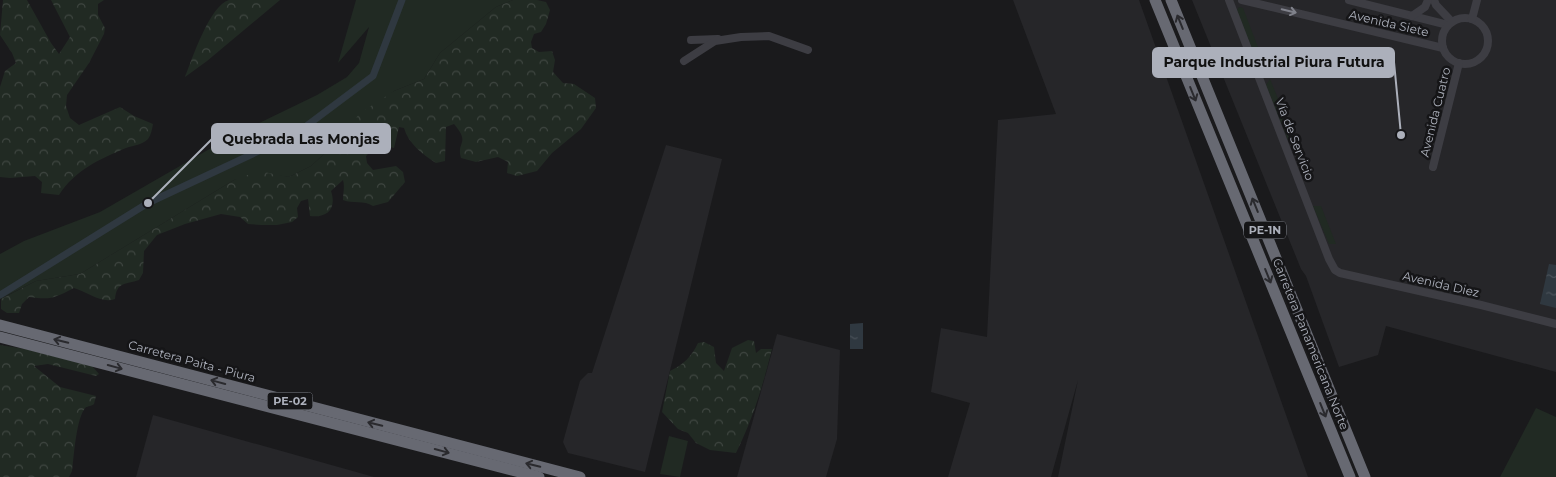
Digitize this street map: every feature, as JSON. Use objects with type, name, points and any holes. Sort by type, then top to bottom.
[{"type":"highway","name":"Carretera Panamericana Norte","points":[[1155,0],[1350,477]]},
{"type":"highway","name":"Carretera Panamericana Norte","points":[[1171,0],[1365,477]]},
{"type":"highway","points":[[1228,178],[1241,172]]},
{"type":"highway","name":"Carretera Paita - Piura","points":[[0,325],[580,477]]},
{"type":"highway","name":"Carretera Paita - Piura","points":[[0,337],[539,477]]},
{"type":"highway","points":[[1337,443],[1344,477]]},
{"type":"highway","points":[[1359,461],[1369,477]]},
{"type":"street","name":"Vía de Servicio","points":[[1229,0],[1329,259]]},
{"type":"street","name":"Avenida Siete","points":[[1242,0],[1443,48]]},
{"type":"street","name":"Avenida Siete","points":[[1349,0],[1450,24]]},
{"type":"street","points":[[1412,16],[1425,7],[1428,0]]},
{"type":"street","points":[[1434,0],[1450,24]]},
{"type":"street","points":[[1472,19],[1477,0]]},
{"type":"street","points":[[1462,18],[1472,19],[1482,25],[1487,36],[1487,47],[1476,61],[1459,63],[1449,58],[1443,48],[1442,36],[1450,24],[1462,18]]},
{"type":"street","points":[[691,40],[768,36],[808,50]]},
{"type":"street","points":[[684,60],[715,41],[726,39]]},
{"type":"street","name":"Avenida Cuatro","points":[[1433,167],[1459,63]]},
{"type":"street","name":"Avenida Diez","points":[[1329,259],[1335,270],[1340,273],[1556,324]]},
{"type":"shaded area","points":[[1013,0],[1139,0],[1308,477],[1058,477],[1078,380],[1051,477],[948,477],[970,403],[931,392],[941,328],[987,337],[998,120],[1056,114]]},
{"type":"shaded area","points":[[1192,0],[1556,0],[1556,372],[1386,326],[1378,355],[1339,367],[1306,276],[1301,269]]},
{"type":"shaded area","points":[[666,145],[722,159],[645,472],[568,453],[563,442],[580,381],[588,373],[592,373]]},
{"type":"shaded area","points":[[777,334],[840,350],[837,439],[826,477],[737,477]]},
{"type":"shaded area","points":[[153,415],[374,477],[136,477]]},
{"type":"green space","points":[[3,0],[27,0],[59,54],[70,37],[51,0],[104,0],[98,4],[98,15],[105,28],[104,34],[89,63],[67,95],[66,106],[70,118],[79,125],[120,107],[134,116],[153,124],[150,136],[146,141],[116,152],[89,166],[65,186],[59,195],[41,193],[42,182],[35,176],[0,177],[0,87],[5,71],[16,63],[0,35]]},
{"type":"green space","points":[[229,0],[280,0],[185,77],[202,34],[215,12],[222,4]]},
{"type":"green space","points":[[356,0],[513,0],[496,7],[440,53],[424,79],[394,91],[311,166],[289,177],[275,175],[234,180],[80,274],[36,281],[0,299],[0,254],[24,241],[100,212],[232,136],[317,95],[347,77],[359,63],[369,27],[338,63]]},
{"type":"green space","points":[[513,0],[546,2],[550,10],[546,24],[541,32],[534,34],[531,42],[532,48],[539,52],[552,51],[555,60],[553,72],[563,83],[574,84],[595,98],[596,108],[581,129],[552,153],[537,171],[517,176],[507,173],[508,162],[498,157],[476,162],[461,158],[462,135],[454,124],[446,127],[445,161],[436,163],[417,148],[409,139],[404,128],[399,127],[394,148],[383,145],[372,150],[366,156],[367,163],[373,170],[396,166],[403,172],[405,182],[388,202],[373,206],[366,203],[343,200],[343,180],[331,191],[333,203],[326,214],[310,216],[308,199],[301,201],[297,208],[298,217],[292,222],[277,225],[248,224],[240,217],[221,214],[185,224],[157,235],[144,251],[143,273],[139,280],[120,286],[115,299],[100,299],[74,288],[53,297],[29,297],[22,304],[19,313],[7,313],[1,309],[1,299],[36,281],[80,274],[234,180],[259,171],[289,177],[311,166],[331,148],[360,113],[394,91],[424,79],[440,53],[496,7]]},
{"type":"green space","points":[[1239,7],[1243,8],[1267,71],[1260,69],[1237,10]]},
{"type":"green space","points":[[1270,79],[1295,140],[1288,140],[1266,85]]},
{"type":"green space","points":[[1313,206],[1321,206],[1336,244],[1329,244]]},
{"type":"green space","points":[[748,340],[754,341],[756,353],[761,349],[772,349],[757,402],[736,453],[710,450],[696,443],[688,433],[678,429],[662,412],[670,371],[687,360],[698,343],[704,342],[714,347],[716,363],[724,371],[732,348]]},
{"type":"green space","points":[[0,345],[25,349],[92,366],[99,374],[96,376],[48,364],[34,366],[60,387],[96,396],[94,404],[86,407],[80,419],[72,471],[69,477],[0,477]]},
{"type":"green space","points":[[1536,408],[1556,417],[1556,477],[1500,477]]},
{"type":"green space","points":[[669,436],[688,441],[680,477],[660,474]]},
{"type":"water","points":[[1549,264],[1556,265],[1556,308],[1540,304]]},
{"type":"water","points":[[863,323],[863,349],[850,349],[850,324]]},
{"type":"waterway","points":[[0,295],[148,203],[297,133],[373,76],[402,0]]},
{"type":"place","name":"Parque Industrial Piura Futura","points":[[1401,135]]},
{"type":"place","name":"Quebrada Las Monjas","points":[[148,203]]}]
